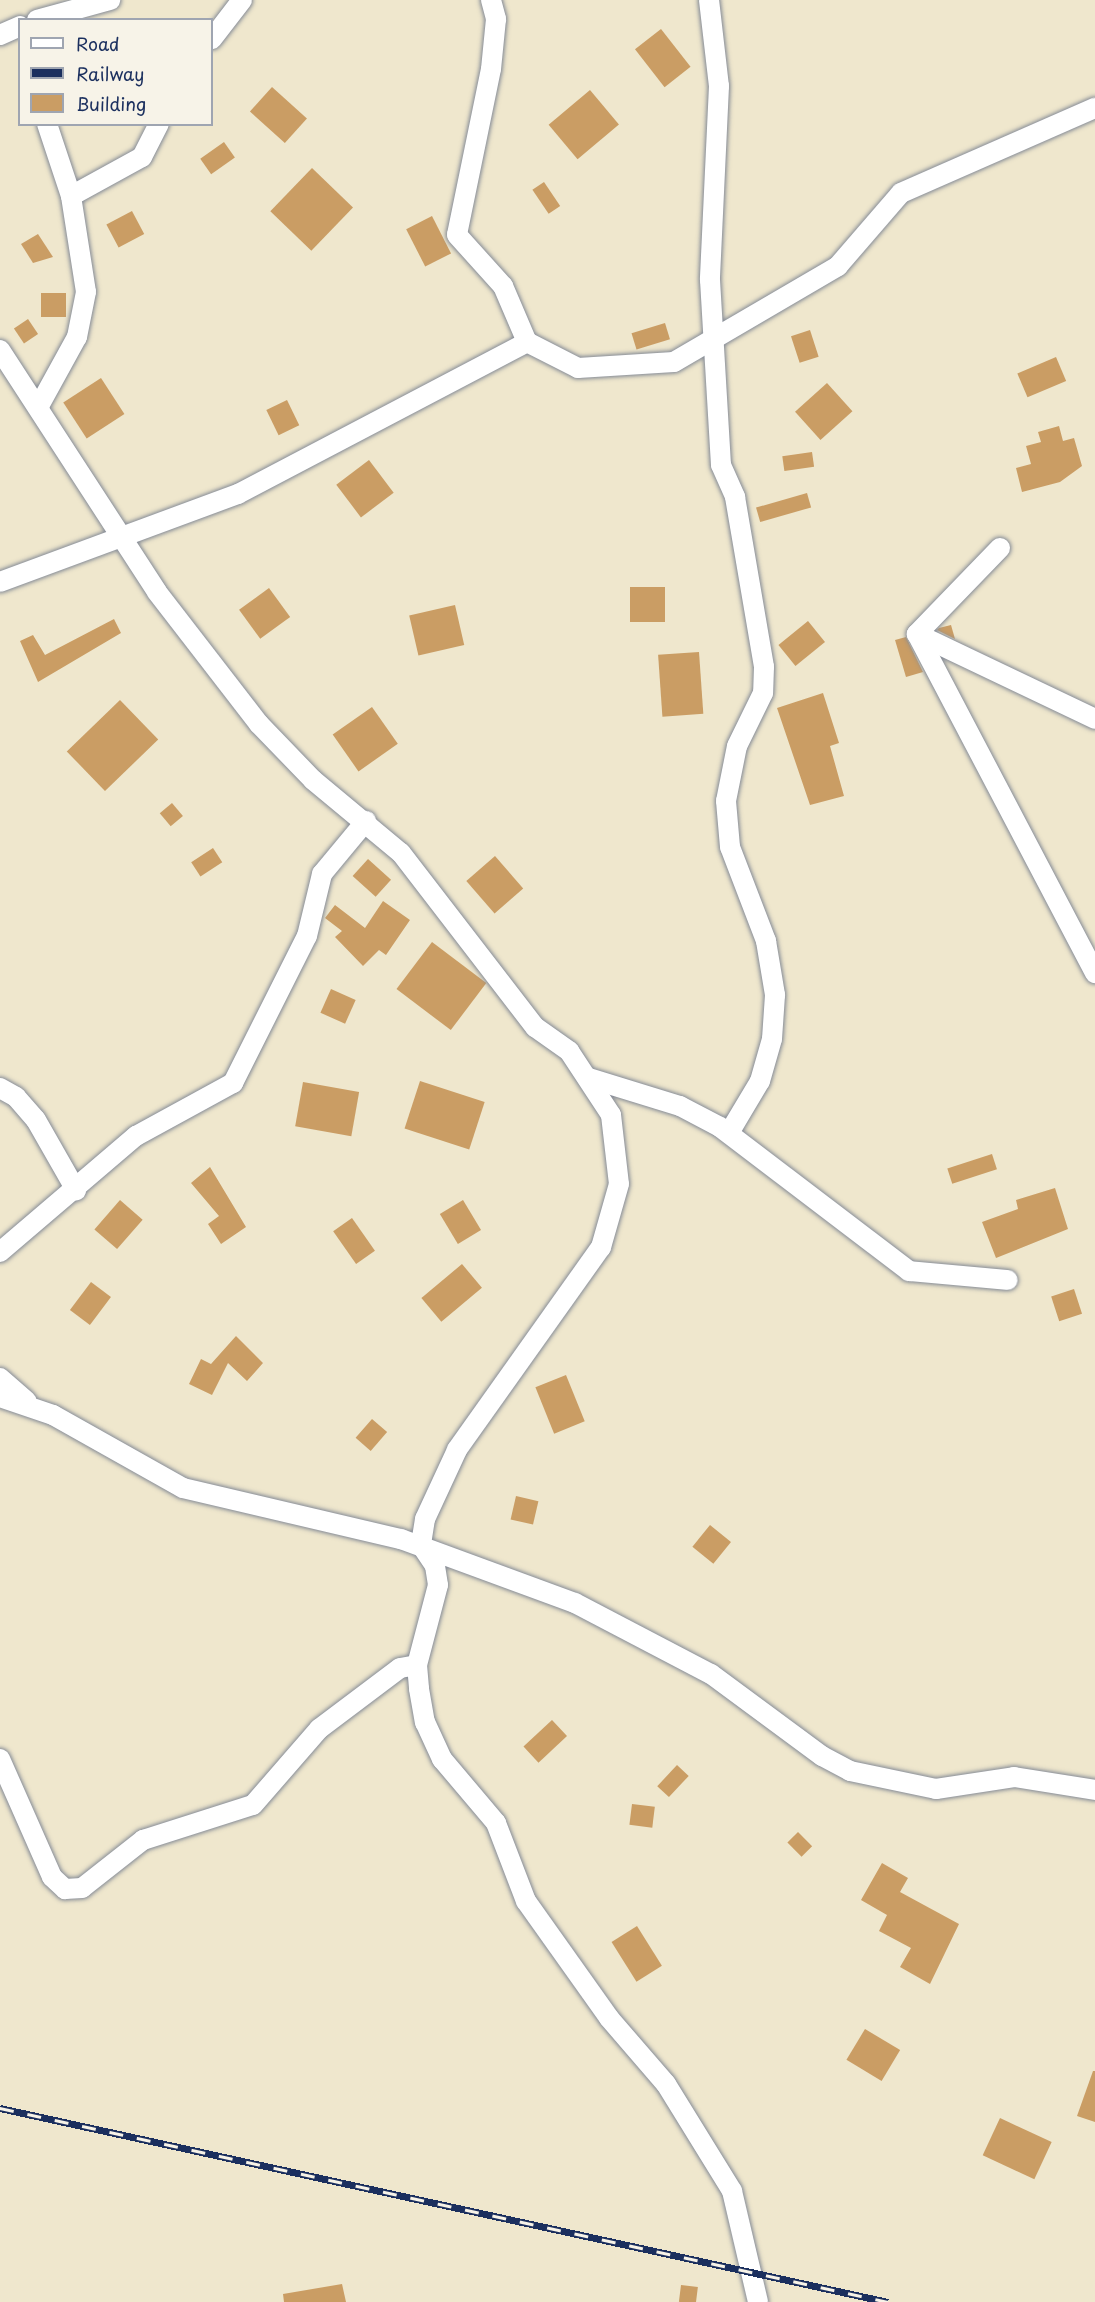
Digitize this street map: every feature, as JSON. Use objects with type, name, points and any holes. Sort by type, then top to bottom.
[{"type":"street","points":[[44,18],[110,0]]},
{"type":"street","points":[[213,38],[242,0]]},
{"type":"street","points":[[491,0],[496,19],[491,69],[457,236],[503,286],[528,342],[578,368],[674,362],[715,342],[838,266],[901,193],[1095,108]]},
{"type":"street","points":[[710,0],[719,86],[710,218],[721,465],[735,497],[764,667],[763,693],[732,763],[726,801],[730,847],[765,941],[775,995],[772,1039],[760,1081],[729,1133]]},
{"type":"street","points":[[39,406],[84,314],[85,257],[71,196],[48,126]]},
{"type":"street","points":[[71,196],[142,157],[158,126]]},
{"type":"street","points":[[0,582],[238,494],[528,342]]},
{"type":"street","points":[[0,350],[39,406],[157,592],[260,724],[313,780],[366,821],[401,853],[535,1027],[569,1051],[589,1078],[611,1115],[619,1153],[619,1184],[602,1247],[453,1457],[432,1497],[421,1545],[435,1566],[438,1585],[417,1665],[425,1722],[442,1759],[496,1823],[526,1901],[609,2018],[666,2084],[732,2191],[758,2302]]},
{"type":"street","points":[[917,634],[1000,548]]},
{"type":"street","points":[[917,634],[1095,719]]},
{"type":"street","points":[[917,634],[1095,973]]},
{"type":"street","points":[[0,1252],[76,1190],[136,1136],[233,1083],[307,936],[322,874],[366,821]]},
{"type":"street","points":[[589,1078],[680,1106],[729,1133],[909,1271],[1008,1280]]},
{"type":"street","points":[[0,1088],[16,1097],[36,1120],[76,1190]]},
{"type":"street","points":[[0,1378],[30,1405],[183,1488],[421,1545],[575,1603],[677,1654],[850,1771],[936,1789],[1014,1777],[1095,1790]]},
{"type":"street","points":[[0,1397],[30,1405]]},
{"type":"street","points":[[0,1759],[52,1877],[65,1889],[82,1888],[143,1840],[253,1805],[319,1729],[400,1668],[417,1665]]},
{"type":"building","points":[[661,29],[691,67],[665,87],[635,49]]},
{"type":"building","points":[[272,87],[307,118],[285,143],[250,112]]},
{"type":"building","points":[[590,90],[619,124],[578,159],[549,125]]},
{"type":"building","points":[[224,142],[235,158],[211,174],[200,159]]},
{"type":"building","points":[[312,168],[353,208],[311,251],[270,211]]},
{"type":"building","points":[[544,182],[560,206],[549,214],[532,190]]},
{"type":"building","points":[[132,211],[144,234],[119,248],[106,225]]},
{"type":"building","points":[[432,216],[451,253],[425,267],[406,229]]},
{"type":"building","points":[[38,234],[53,257],[33,263],[21,244]]},
{"type":"building","points":[[41,293],[66,293],[66,317],[41,317]]},
{"type":"building","points":[[28,319],[38,334],[24,343],[14,329]]},
{"type":"building","points":[[665,323],[670,339],[636,349],[632,333]]},
{"type":"building","points":[[810,330],[819,357],[800,363],[791,336]]},
{"type":"building","points":[[1056,357],[1066,381],[1027,397],[1017,373]]},
{"type":"building","points":[[101,378],[124,414],[87,439],[63,403]]},
{"type":"building","points":[[827,383],[852,411],[820,440],[795,412]]},
{"type":"building","points":[[287,400],[299,425],[279,435],[266,410]]},
{"type":"building","points":[[1059,426],[1063,441],[1074,438],[1082,466],[1060,482],[1022,492],[1016,468],[1031,464],[1026,446],[1041,442],[1038,432]]},
{"type":"building","points":[[812,452],[814,467],[784,471],[782,456]]},
{"type":"building","points":[[369,460],[394,493],[361,517],[336,485]]},
{"type":"building","points":[[807,493],[811,507],[760,522],[756,508]]},
{"type":"building","points":[[630,587],[665,587],[665,622],[630,622]]},
{"type":"building","points":[[269,588],[290,617],[260,639],[239,610]]},
{"type":"building","points":[[455,605],[464,645],[418,656],[409,616]]},
{"type":"building","points":[[114,619],[121,633],[38,682],[20,641],[33,635],[45,655]]},
{"type":"building","points":[[808,621],[825,642],[795,666],[778,645]]},
{"type":"building","points":[[951,625],[955,639],[937,630],[939,628]]},
{"type":"building","points":[[906,637],[923,672],[906,677],[895,640]]},
{"type":"building","points":[[699,652],[703,714],[662,717],[658,655]]},
{"type":"building","points":[[823,693],[839,743],[830,746],[844,796],[810,805],[777,708]]},
{"type":"building","points":[[120,700],[158,740],[105,791],[67,751]]},
{"type":"building","points":[[372,707],[398,744],[358,771],[333,735]]},
{"type":"building","points":[[172,803],[183,816],[171,826],[160,813]]},
{"type":"building","points":[[213,848],[222,862],[200,876],[191,862]]},
{"type":"building","points":[[495,856],[523,888],[495,913],[466,881]]},
{"type":"building","points":[[368,859],[391,880],[376,897],[353,876]]},
{"type":"building","points":[[383,901],[410,920],[386,955],[379,950],[363,966],[335,937],[342,931],[325,918],[335,905],[365,928]]},
{"type":"building","points":[[432,942],[486,983],[451,1030],[396,989]]},
{"type":"building","points":[[331,989],[356,1000],[345,1024],[320,1013]]},
{"type":"building","points":[[420,1081],[485,1102],[469,1150],[405,1129]]},
{"type":"building","points":[[303,1082],[359,1092],[351,1136],[295,1126]]},
{"type":"building","points":[[992,1154],[997,1169],[952,1184],[947,1169]]},
{"type":"building","points":[[210,1167],[246,1227],[221,1244],[208,1224],[219,1216],[191,1183]]},
{"type":"building","points":[[1055,1188],[1068,1229],[996,1258],[982,1222],[1018,1209],[1016,1200]]},
{"type":"building","points":[[120,1200],[143,1220],[117,1249],[94,1229]]},
{"type":"building","points":[[463,1200],[481,1230],[458,1244],[440,1214]]},
{"type":"building","points":[[352,1218],[375,1251],[356,1264],[333,1231]]},
{"type":"building","points":[[462,1264],[482,1288],[441,1322],[421,1298]]},
{"type":"building","points":[[91,1282],[111,1297],[90,1325],[70,1310]]},
{"type":"building","points":[[1074,1289],[1082,1314],[1059,1321],[1051,1296]]},
{"type":"building","points":[[236,1336],[263,1363],[247,1381],[228,1363],[212,1395],[189,1384],[201,1359],[211,1364]]},
{"type":"building","points":[[566,1375],[585,1421],[554,1434],[535,1387]]},
{"type":"building","points":[[372,1419],[387,1432],[371,1451],[356,1438]]},
{"type":"building","points":[[516,1496],[538,1501],[533,1525],[511,1519]]},
{"type":"building","points":[[710,1525],[731,1542],[713,1564],[692,1547]]},
{"type":"building","points":[[552,1720],[567,1736],[538,1763],[523,1747]]},
{"type":"building","points":[[677,1765],[689,1776],[669,1797],[657,1786]]},
{"type":"building","points":[[632,1804],[655,1807],[652,1828],[629,1825]]},
{"type":"building","points":[[798,1832],[812,1846],[802,1857],[787,1843]]},
{"type":"building","points":[[882,1863],[908,1878],[900,1892],[959,1924],[930,1984],[900,1967],[911,1948],[879,1931],[887,1915],[861,1900]]},
{"type":"building","points":[[637,1926],[662,1966],[636,1982],[612,1942]]},
{"type":"building","points":[[865,2029],[900,2050],[882,2081],[846,2060]]},
{"type":"building","points":[[1093,2071],[1095,2071],[1095,2122],[1077,2116]]},
{"type":"building","points":[[1000,2118],[1052,2142],[1034,2179],[983,2155]]},
{"type":"building","points":[[342,2284],[346,2302],[284,2302],[283,2294]]},
{"type":"building","points":[[681,2285],[698,2287],[696,2302],[679,2302]]},
{"type":"railway","points":[[0,2108],[888,2302]]}]
